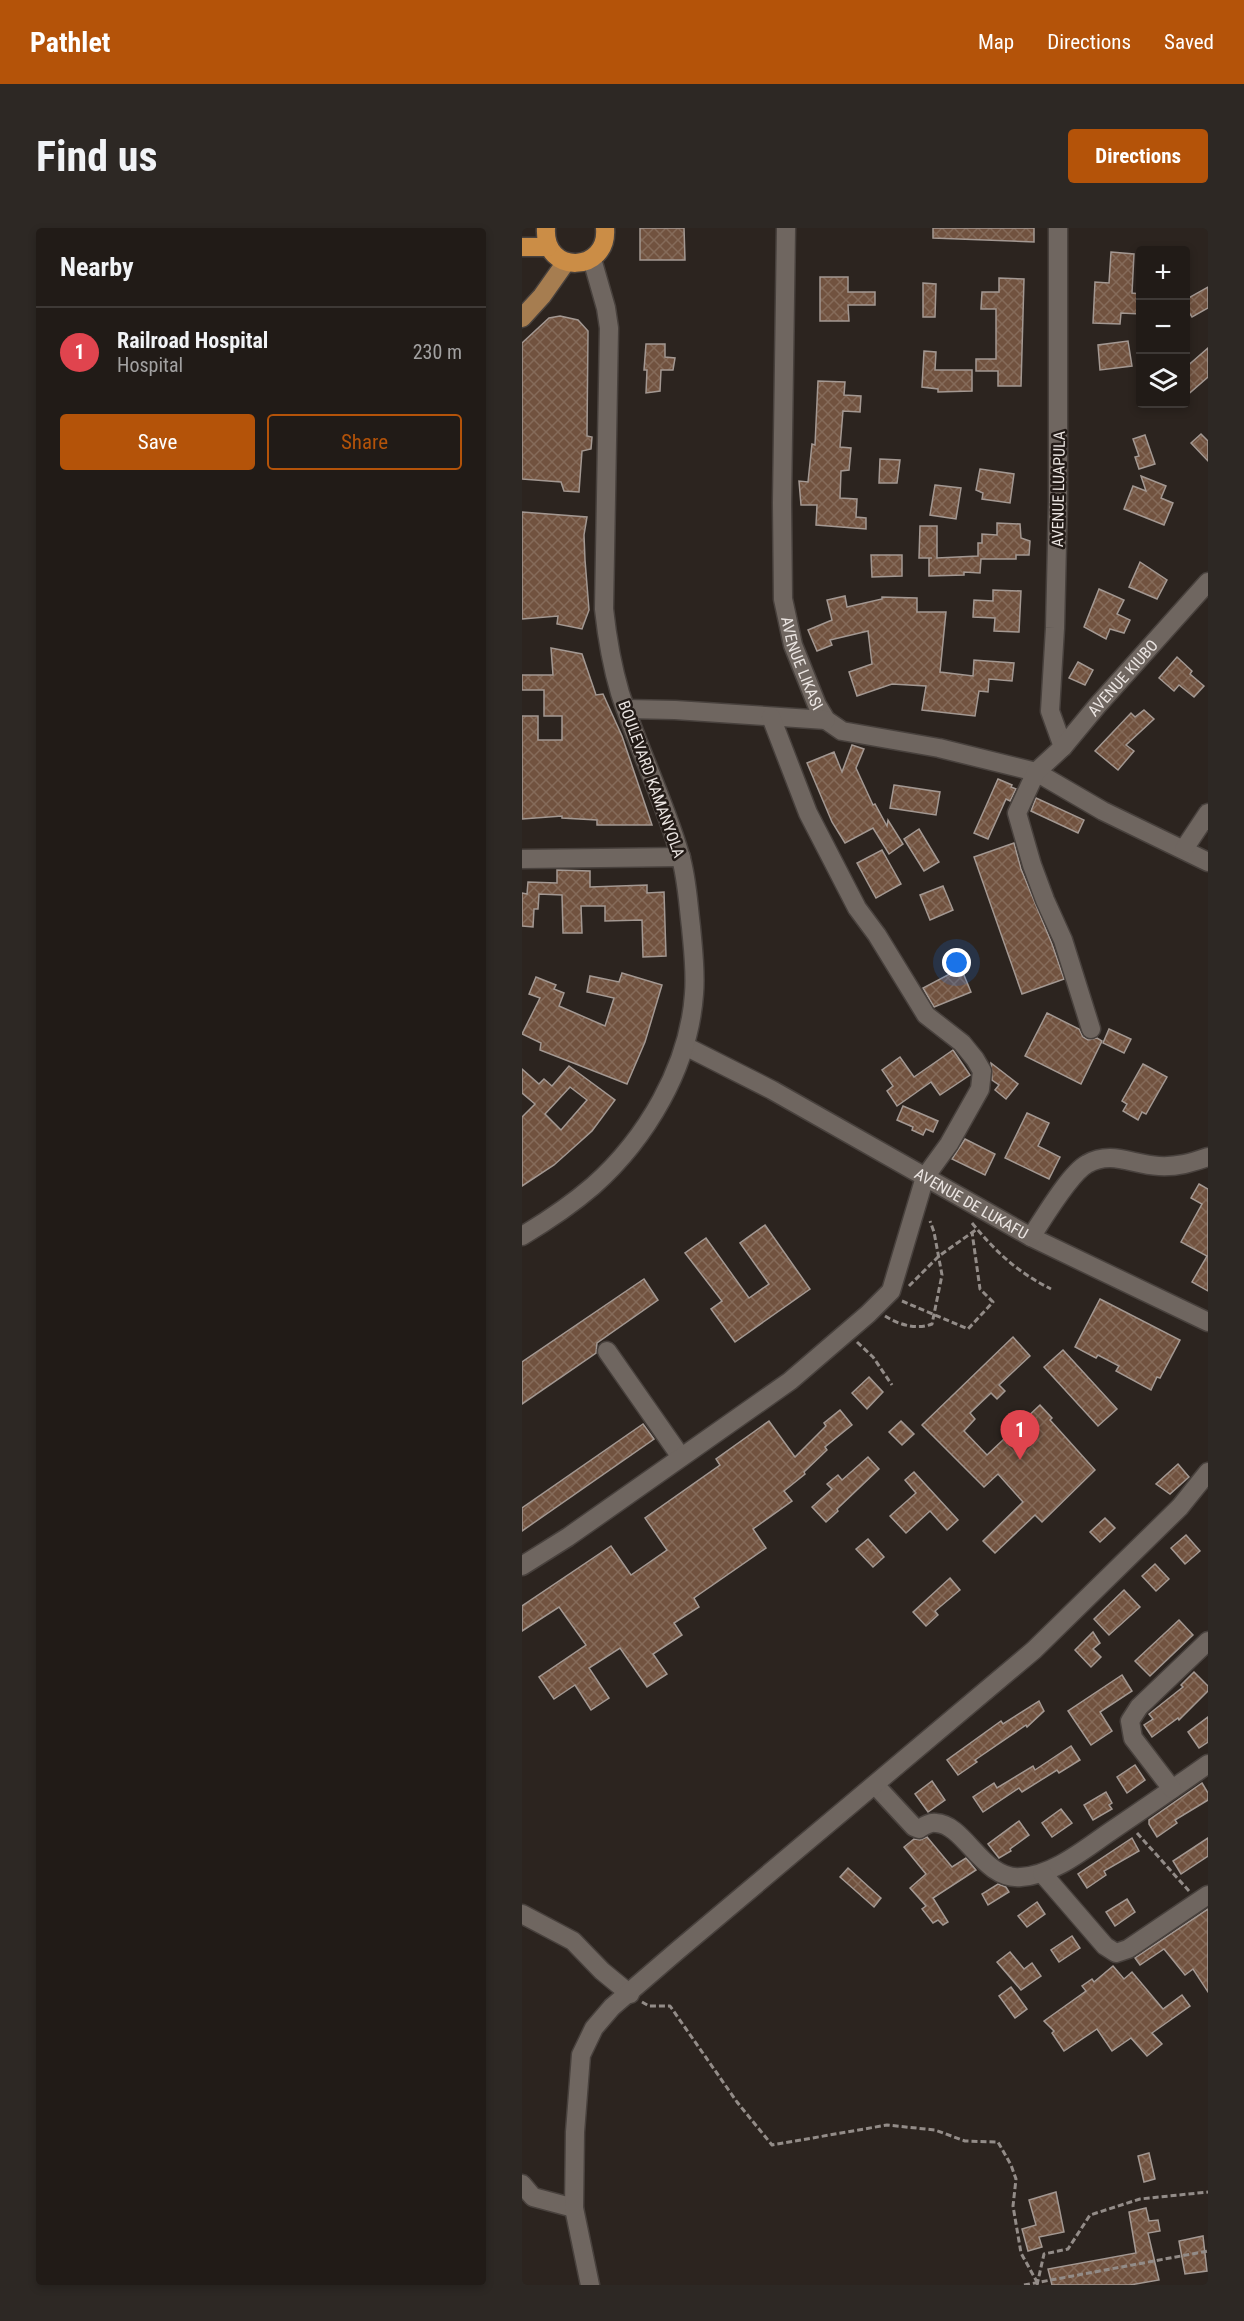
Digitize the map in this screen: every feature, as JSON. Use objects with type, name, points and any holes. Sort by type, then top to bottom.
[{"type":"highway","points":[[546,228],[548,247],[556,256],[566,262],[579,264],[592,259],[603,247],[605,228]]},
{"type":"highway","points":[[522,247],[548,247]]},
{"type":"main road","points":[[522,318],[542,296],[566,262]]},
{"type":"street","name":"AVENUE LIKASI","points":[[786,228],[783,599],[793,645],[817,705],[826,720],[842,731],[939,748],[1036,772],[1104,811],[1208,862]]},
{"type":"street","name":"AVENUE LUAPULA","points":[[1058,228],[1058,501],[1055,628],[1050,711],[1063,747]]},
{"type":"street","name":"BOULEVARD KAMANYOLA","points":[[522,1236],[569,1206],[615,1165],[650,1118],[665,1094],[686,1046],[694,984],[689,905],[681,857],[626,709],[612,660],[604,609],[609,328],[606,308],[592,259]]},
{"type":"street","name":"AVENUE KIUBO","points":[[1036,772],[1063,747],[1208,582]]},
{"type":"street","points":[[626,709],[826,720]]},
{"type":"street","points":[[522,1566],[568,1537],[790,1381],[845,1335],[891,1291],[925,1177],[949,1144],[980,1089],[982,1071],[962,1042],[926,1015],[877,935],[857,908],[808,813],[771,717]]},
{"type":"street","points":[[1036,772],[1017,813],[1035,874],[1044,900],[1063,940],[1091,1029]]},
{"type":"street","points":[[1184,849],[1208,813]]},
{"type":"street","points":[[522,859],[681,857]]},
{"type":"street","name":"AVENUE DE LUKAFU","points":[[686,1046],[772,1090],[1031,1237],[1208,1322]]},
{"type":"street","points":[[1031,1237],[1066,1186],[1085,1164],[1107,1156],[1157,1166],[1184,1166],[1208,1157]]},
{"type":"street","points":[[607,1351],[681,1457]]},
{"type":"street","points":[[590,2285],[574,2208],[575,2132],[581,2055],[594,2028],[612,2007],[1034,1650],[1180,1507],[1208,1472]]},
{"type":"street","points":[[1172,1789],[1133,1738],[1130,1720],[1139,1707],[1208,1641]]},
{"type":"street","points":[[876,1786],[914,1827],[919,1829],[933,1822],[948,1826],[989,1865],[1003,1875],[1020,1878],[1042,1873],[1077,1854],[1208,1764]]},
{"type":"street","points":[[1042,1873],[1106,1946],[1116,1953],[1128,1949],[1203,1898]]},
{"type":"street","points":[[522,1914],[573,1941],[602,1971],[630,1994]]},
{"type":"street","points":[[522,2184],[533,2197],[574,2208]]},
{"type":"path","points":[[971,1221],[995,1252],[1008,1259],[1026,1277],[1051,1289]]},
{"type":"path","points":[[906,1289],[939,1256],[977,1229]]},
{"type":"path","points":[[898,1298],[968,1329],[993,1302],[980,1289],[972,1232]]},
{"type":"path","points":[[1126,1821],[1203,1898]]},
{"type":"path","points":[[630,1994],[649,2006],[670,2006],[738,2102],[772,2145],[887,2125],[935,2130],[965,2141],[998,2142],[1016,2179],[1013,2206],[1021,2253],[1037,2284]]},
{"type":"path","points":[[1037,2284],[1044,2254],[1068,2248],[1090,2215],[1140,2199],[1208,2192]]},
{"type":"path","points":[[1024,2285],[1208,2251]]},
{"type":"building","points":[[640,228],[684,228],[685,260],[640,260]]},
{"type":"building","points":[[933,228],[1034,228],[1034,242],[933,238]]},
{"type":"building","points":[[1111,252],[1134,254],[1132,293],[1136,294],[1136,314],[1121,313],[1120,324],[1093,323],[1095,282],[1109,283]]},
{"type":"building","points":[[820,277],[848,277],[848,292],[875,292],[875,305],[848,305],[849,321],[820,321]]},
{"type":"building","points":[[999,278],[1024,279],[1021,386],[998,386],[998,371],[976,371],[976,359],[996,359],[996,309],[981,309],[982,292],[999,292]]},
{"type":"building","points":[[923,283],[936,284],[935,317],[923,317]]},
{"type":"building","points":[[1208,287],[1208,308],[1192,317],[1190,297]]},
{"type":"building","points":[[560,316],[578,320],[588,331],[587,436],[592,437],[591,449],[582,451],[579,492],[564,491],[561,482],[522,479],[522,343],[549,318]]},
{"type":"building","points":[[1128,341],[1132,366],[1100,370],[1098,345]]},
{"type":"building","points":[[646,344],[665,344],[665,357],[675,358],[673,370],[661,370],[660,391],[646,393],[647,370],[644,370]]},
{"type":"building","points":[[1208,348],[1208,377],[1190,393],[1190,364]]},
{"type":"building","points":[[924,351],[936,352],[935,370],[972,370],[972,391],[938,392],[938,389],[922,387]]},
{"type":"building","points":[[818,381],[845,382],[844,395],[861,396],[860,412],[843,411],[840,447],[851,448],[849,470],[841,471],[840,498],[857,499],[856,517],[866,518],[866,529],[816,525],[817,505],[801,505],[799,481],[808,482],[812,444],[815,445]]},
{"type":"building","points":[[1201,434],[1208,441],[1208,461],[1191,443]]},
{"type":"building","points":[[1145,435],[1155,464],[1139,469],[1135,457],[1139,456],[1133,439]]},
{"type":"building","points":[[880,459],[900,460],[897,483],[879,483]]},
{"type":"building","points":[[980,469],[1014,474],[1010,503],[982,499],[983,493],[976,490]]},
{"type":"building","points":[[1141,476],[1166,486],[1161,498],[1173,503],[1164,525],[1124,509],[1133,486],[1146,491]]},
{"type":"building","points":[[935,485],[961,488],[956,519],[930,515]]},
{"type":"building","points":[[522,512],[587,517],[584,535],[589,610],[582,629],[557,624],[558,616],[522,619]]},
{"type":"building","points":[[997,523],[1020,524],[1021,538],[1030,541],[1029,555],[1016,555],[1016,559],[981,559],[980,573],[964,572],[964,575],[929,576],[929,558],[919,558],[920,526],[937,526],[937,558],[978,556],[978,543],[982,543],[982,534],[997,535]]},
{"type":"building","points":[[871,555],[902,555],[902,576],[872,577]]},
{"type":"building","points":[[1140,562],[1167,580],[1157,599],[1129,587]]},
{"type":"building","points":[[1099,589],[1124,600],[1117,614],[1130,620],[1124,633],[1110,629],[1106,639],[1084,627]]},
{"type":"building","points":[[993,590],[1021,591],[1019,632],[994,631],[995,618],[973,617],[974,600],[993,601]]},
{"type":"building","points":[[845,596],[847,607],[882,599],[882,597],[917,598],[917,612],[946,612],[940,672],[973,676],[974,660],[1014,663],[1012,681],[989,679],[988,692],[979,691],[975,716],[922,710],[926,686],[892,684],[857,696],[849,672],[872,664],[868,631],[830,640],[832,645],[817,651],[808,630],[832,620],[827,600]]},
{"type":"building","points":[[551,648],[582,654],[596,695],[603,694],[622,736],[652,825],[597,825],[597,820],[562,818],[562,816],[522,819],[522,716],[538,716],[538,740],[562,740],[562,716],[544,716],[544,690],[522,690],[522,675],[553,675]]},
{"type":"building","points":[[1177,657],[1192,671],[1190,674],[1204,686],[1194,697],[1179,685],[1174,691],[1159,678]]},
{"type":"building","points":[[1078,662],[1093,670],[1085,685],[1069,678]]},
{"type":"building","points":[[1144,710],[1154,719],[1126,745],[1134,751],[1118,770],[1095,751],[1131,713],[1135,717]]},
{"type":"building","points":[[852,745],[864,749],[856,768],[873,805],[875,804],[887,826],[888,820],[903,844],[889,854],[873,828],[845,843],[832,822],[807,763],[834,752],[842,772]]},
{"type":"building","points":[[998,779],[1016,789],[1010,801],[1006,799],[988,839],[974,833]]},
{"type":"building","points":[[894,785],[940,792],[936,815],[890,808]]},
{"type":"building","points":[[1036,798],[1084,820],[1078,833],[1031,811]]},
{"type":"building","points":[[919,829],[939,862],[924,871],[904,839]]},
{"type":"building","points":[[1014,843],[1021,869],[1064,979],[1022,994],[974,857]]},
{"type":"building","points":[[882,850],[901,884],[876,898],[857,863]]},
{"type":"building","points":[[557,870],[590,871],[590,887],[647,885],[647,893],[664,892],[666,956],[643,957],[642,920],[605,921],[605,906],[581,906],[582,933],[563,933],[562,895],[539,894],[538,909],[534,909],[533,927],[522,926],[522,893],[527,894],[528,882],[557,883]]},
{"type":"building","points":[[943,886],[953,910],[930,920],[920,895]]},
{"type":"building","points":[[961,968],[971,992],[934,1007],[923,988]]},
{"type":"building","points":[[622,973],[662,985],[645,1042],[627,1084],[540,1050],[541,1043],[522,1034],[540,998],[529,994],[536,977],[556,985],[554,989],[564,993],[559,1006],[605,1026],[614,998],[587,992],[590,976],[619,982]]},
{"type":"building","points":[[1047,1013],[1079,1029],[1083,1037],[1088,1040],[1097,1038],[1102,1041],[1081,1084],[1025,1056]]},
{"type":"building","points":[[1109,1029],[1131,1039],[1124,1053],[1103,1043]]},
{"type":"building","points":[[953,1050],[970,1075],[940,1095],[931,1082],[897,1106],[887,1091],[893,1086],[882,1070],[900,1057],[914,1077]]},
{"type":"building","points":[[991,1063],[1018,1084],[1006,1099],[995,1090],[999,1085],[992,1080]]},
{"type":"building","points":[[1143,1064],[1167,1077],[1146,1114],[1142,1112],[1138,1120],[1123,1111],[1127,1104],[1122,1101]]},
{"type":"building","points":[[569,1066],[615,1100],[592,1131],[554,1165],[522,1186],[522,1117],[535,1104],[522,1093],[522,1069],[539,1084],[544,1079],[552,1086]],"holes":[[[570,1087],[587,1100],[561,1130],[545,1114]]]},
{"type":"building","points":[[903,1106],[938,1121],[933,1132],[926,1129],[923,1135],[912,1130],[913,1127],[897,1120]]},
{"type":"building","points":[[1027,1113],[1049,1123],[1038,1146],[1060,1157],[1049,1179],[1005,1158]]},
{"type":"building","points":[[965,1139],[995,1154],[985,1175],[952,1159]]},
{"type":"building","points":[[1199,1184],[1208,1189],[1208,1291],[1192,1282],[1207,1256],[1181,1242],[1202,1204],[1191,1198]]},
{"type":"building","points":[[765,1225],[810,1289],[735,1342],[711,1309],[722,1301],[685,1253],[706,1238],[749,1298],[769,1284],[740,1243]]},
{"type":"building","points":[[644,1279],[658,1300],[597,1343],[596,1353],[522,1404],[522,1362]]},
{"type":"building","points":[[1100,1299],[1180,1340],[1151,1390],[1116,1371],[1119,1366],[1075,1347]]},
{"type":"building","points":[[1013,1337],[1030,1356],[999,1385],[1005,1391],[997,1399],[991,1393],[970,1413],[975,1419],[964,1431],[987,1455],[1040,1405],[1052,1418],[1050,1420],[1095,1470],[1042,1522],[1035,1515],[995,1553],[983,1541],[1023,1502],[998,1474],[984,1487],[922,1425]]},
{"type":"building","points":[[1063,1350],[1117,1409],[1098,1426],[1044,1367]]},
{"type":"building","points":[[869,1377],[883,1392],[867,1409],[852,1393]]},
{"type":"building","points":[[840,1410],[852,1425],[825,1447],[827,1450],[804,1472],[805,1474],[784,1491],[792,1501],[753,1529],[766,1548],[694,1598],[699,1607],[674,1623],[682,1635],[653,1654],[667,1674],[647,1687],[620,1648],[589,1668],[609,1698],[591,1710],[575,1685],[554,1699],[539,1677],[586,1645],[559,1607],[522,1631],[522,1606],[611,1546],[631,1575],[667,1550],[645,1518],[720,1465],[716,1459],[769,1421],[795,1457],[826,1426],[824,1423]]},
{"type":"building","points":[[901,1421],[914,1434],[902,1445],[889,1432]]},
{"type":"building","points":[[643,1424],[654,1439],[522,1531],[522,1508]]},
{"type":"building","points":[[868,1457],[879,1469],[826,1522],[812,1507],[832,1489],[827,1484],[838,1475],[842,1480]]},
{"type":"building","points":[[1178,1464],[1189,1477],[1170,1494],[1156,1484]]},
{"type":"building","points":[[914,1472],[958,1520],[947,1530],[930,1511],[906,1533],[890,1516],[916,1493],[905,1480]]},
{"type":"building","points":[[1105,1518],[1115,1528],[1100,1542],[1090,1532]]},
{"type":"building","points":[[1186,1535],[1200,1551],[1185,1564],[1171,1548]]},
{"type":"building","points":[[868,1539],[884,1557],[873,1567],[856,1549]]},
{"type":"building","points":[[1155,1564],[1169,1579],[1156,1591],[1142,1576]]},
{"type":"building","points":[[950,1578],[960,1590],[935,1611],[938,1615],[926,1626],[913,1612]]},
{"type":"building","points":[[1124,1590],[1140,1607],[1109,1635],[1094,1619]]},
{"type":"building","points":[[1179,1620],[1193,1635],[1150,1676],[1135,1661]]},
{"type":"building","points":[[1093,1632],[1100,1643],[1093,1649],[1101,1657],[1091,1667],[1075,1650]]},
{"type":"building","points":[[1194,1672],[1208,1686],[1208,1691],[1179,1720],[1178,1718],[1152,1737],[1144,1725],[1153,1719],[1149,1714],[1183,1687],[1181,1685]]},
{"type":"building","points":[[1122,1675],[1132,1691],[1100,1712],[1112,1731],[1091,1745],[1068,1711]]},
{"type":"building","points":[[1039,1701],[1044,1711],[1027,1727],[1026,1725],[975,1760],[977,1762],[958,1775],[947,1760],[1001,1721],[1003,1724]]},
{"type":"building","points":[[1208,1717],[1208,1742],[1199,1748],[1188,1732]]},
{"type":"building","points":[[1071,1746],[1080,1760],[1059,1773],[1057,1770],[1022,1792],[1019,1788],[983,1812],[973,1797],[994,1783],[997,1788],[1033,1766],[1035,1770]]},
{"type":"building","points":[[1135,1765],[1145,1780],[1127,1793],[1117,1777]]},
{"type":"building","points":[[932,1781],[945,1800],[928,1812],[915,1794]]},
{"type":"building","points":[[1202,1783],[1208,1793],[1208,1800],[1175,1820],[1177,1823],[1157,1837],[1149,1820]]},
{"type":"building","points":[[1106,1792],[1112,1803],[1109,1805],[1112,1809],[1093,1820],[1084,1805]]},
{"type":"building","points":[[1061,1809],[1072,1823],[1052,1837],[1042,1823]]},
{"type":"building","points":[[1019,1821],[1029,1835],[999,1858],[988,1844]]},
{"type":"building","points":[[927,1837],[952,1867],[966,1858],[976,1870],[933,1898],[948,1922],[943,1925],[938,1920],[933,1923],[922,1909],[926,1906],[910,1888],[926,1874],[904,1847],[914,1839],[920,1840]]},
{"type":"building","points":[[1132,1838],[1139,1851],[1104,1871],[1106,1875],[1087,1888],[1078,1874]]},
{"type":"building","points":[[1208,1838],[1208,1856],[1181,1874],[1173,1861]]},
{"type":"building","points":[[848,1868],[881,1898],[874,1907],[840,1877]]},
{"type":"building","points":[[998,1884],[1006,1887],[1009,1892],[988,1905],[982,1894]]},
{"type":"building","points":[[1127,1899],[1135,1912],[1115,1926],[1106,1912]]},
{"type":"building","points":[[1037,1902],[1045,1914],[1027,1927],[1018,1916]]},
{"type":"building","points":[[1208,1909],[1208,1992],[1193,1969],[1185,1975],[1164,1949],[1140,1965],[1135,1958]]},
{"type":"building","points":[[1072,1936],[1080,1948],[1059,1962],[1051,1950]]},
{"type":"building","points":[[1010,1952],[1024,1969],[1032,1963],[1041,1976],[1021,1990],[997,1962]]},
{"type":"building","points":[[1113,1966],[1124,1979],[1132,1972],[1163,2009],[1182,1995],[1190,2006],[1152,2033],[1162,2044],[1147,2056],[1131,2038],[1112,2051],[1097,2029],[1064,2051],[1052,2033],[1054,2031],[1044,2021],[1086,1991],[1082,1986],[1092,1979],[1094,1982]]},
{"type":"building","points":[[1011,1987],[1027,2009],[1015,2018],[999,1996]]},
{"type":"building","points":[[1149,2153],[1155,2179],[1144,2182],[1138,2156]]},
{"type":"building","points":[[1056,2192],[1064,2232],[1039,2237],[1042,2247],[1028,2251],[1022,2229],[1036,2225],[1029,2200]]},
{"type":"building","points":[[1146,2208],[1149,2221],[1158,2220],[1160,2231],[1148,2233],[1159,2280],[1130,2285],[1052,2285],[1048,2269],[1136,2253],[1129,2212]]},
{"type":"building","points":[[1203,2236],[1207,2271],[1185,2274],[1179,2241]]},
{"type":"place","name":"Railroad Hospital","points":[[1020,1460]]}]
